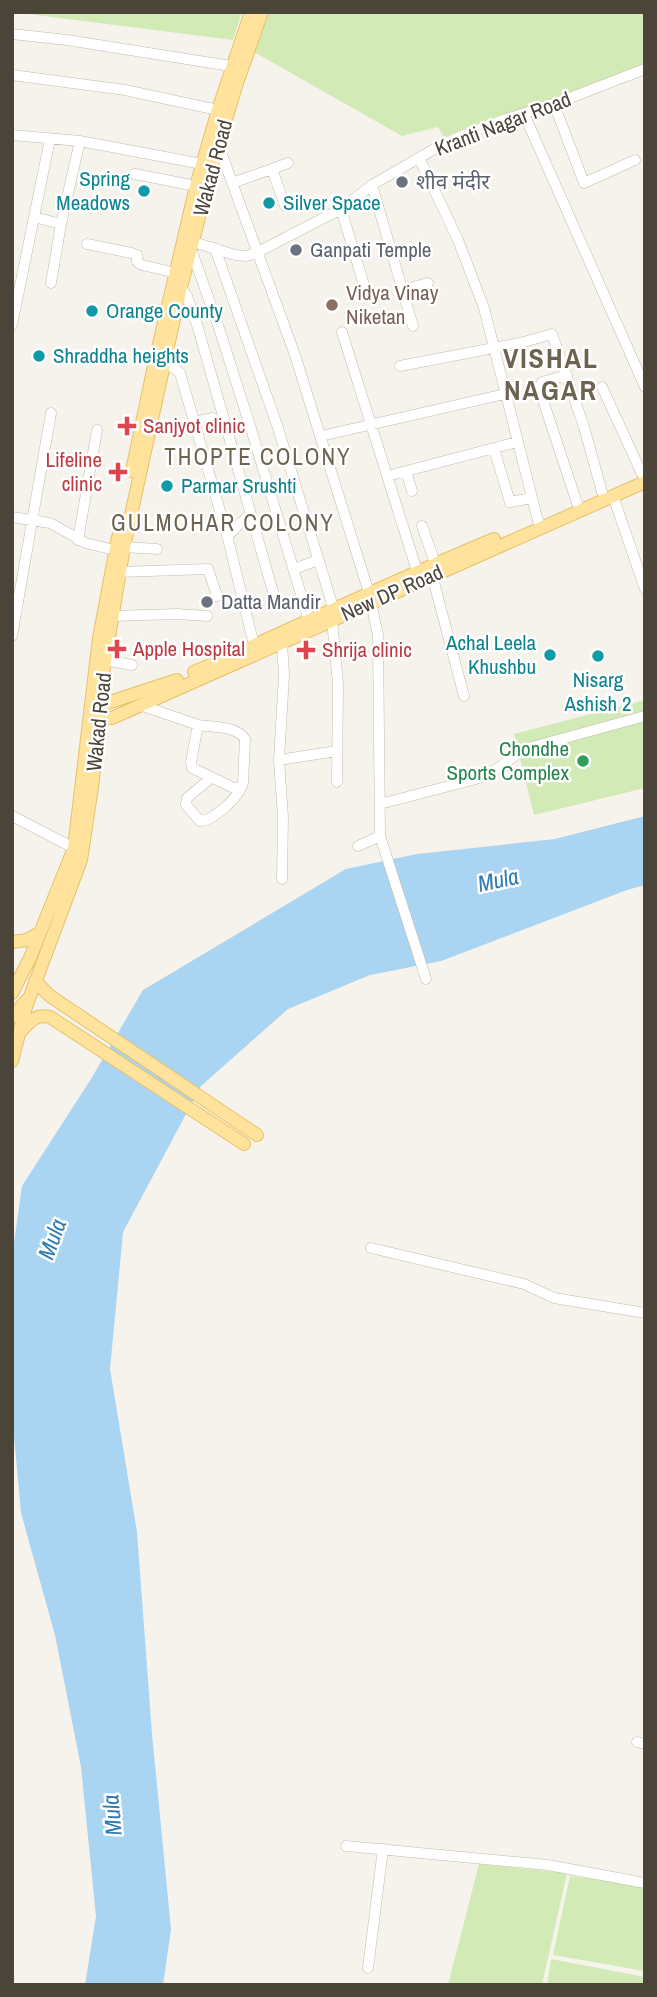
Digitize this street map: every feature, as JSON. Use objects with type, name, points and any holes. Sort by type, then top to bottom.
[{"type":"main road","name":"Wakad Road","points":[[12,993],[30,958],[74,848],[119,572],[120,550],[176,273],[189,243],[251,12]]},
{"type":"main road","name":"Wakad Road","points":[[15,1045],[35,981],[81,860],[90,799],[99,638],[181,288],[196,186],[202,164],[214,142],[218,110],[262,12]]},
{"type":"main road","name":"New DP Road","points":[[371,598],[417,571],[434,569],[644,476]]},
{"type":"main road","name":"New DP Road","points":[[95,712],[112,718],[282,643],[333,615],[577,503],[608,494]]},
{"type":"main road","name":"New DP Road","points":[[95,712],[167,684],[309,621],[333,615]]},
{"type":"main road","points":[[12,942],[27,940],[38,934]]},
{"type":"main road","points":[[35,981],[50,996],[257,1135]]},
{"type":"main road","points":[[12,1017],[30,997]]},
{"type":"main road","points":[[15,1045],[32,1019],[42,1015],[50,1017],[244,1144]]},
{"type":"street","points":[[12,34],[237,67]]},
{"type":"street","name":"Kranti Nagar Road","points":[[258,252],[341,209],[372,186],[443,144],[645,69]]},
{"type":"street","points":[[12,75],[125,90],[218,110]]},
{"type":"street","points":[[554,104],[584,183]]},
{"type":"street","points":[[524,114],[645,387]]},
{"type":"street","points":[[12,135],[80,141],[202,164]]},
{"type":"street","points":[[12,325],[50,139]]},
{"type":"street","points":[[51,283],[80,141]]},
{"type":"street","points":[[214,142],[232,183],[295,355],[371,598],[378,635],[380,836],[426,979]]},
{"type":"street","points":[[419,158],[458,240],[484,308],[538,521]]},
{"type":"street","points":[[572,188],[635,160]]},
{"type":"street","points":[[232,183],[288,163]]},
{"type":"street","points":[[272,169],[285,206]]},
{"type":"street","points":[[135,174],[196,186]]},
{"type":"street","points":[[372,186],[413,326]]},
{"type":"street","points":[[341,209],[364,285]]},
{"type":"street","points":[[34,217],[61,224]]},
{"type":"street","points":[[189,243],[235,255],[246,256],[258,252]]},
{"type":"street","points":[[189,243],[218,325],[309,621]]},
{"type":"street","points":[[87,244],[131,253],[137,255],[137,262],[142,265],[176,273]]},
{"type":"street","points":[[215,248],[277,425],[333,615],[338,684],[337,782]]},
{"type":"street","points":[[403,290],[428,283]]},
{"type":"street","points":[[181,288],[187,296],[198,328],[275,599]]},
{"type":"street","points":[[342,332],[417,571]]},
{"type":"street","points":[[400,366],[552,334],[608,494],[645,589]]},
{"type":"street","points":[[165,361],[180,373],[227,535],[254,645]]},
{"type":"street","points":[[567,375],[542,382],[539,388],[577,503]]},
{"type":"street","points":[[602,387],[644,476]]},
{"type":"street","points":[[321,436],[505,394]]},
{"type":"street","points":[[12,636],[51,414]]},
{"type":"street","points":[[194,422],[213,418]]},
{"type":"street","points":[[78,540],[97,430]]},
{"type":"street","points":[[412,491],[401,473],[517,442]]},
{"type":"street","points":[[494,449],[510,502],[532,498]]},
{"type":"street","points":[[227,535],[245,518],[251,516]]},
{"type":"street","points":[[12,517],[50,523],[78,540],[120,550],[157,549]]},
{"type":"street","points":[[422,526],[464,696]]},
{"type":"street","points":[[294,569],[318,560]]},
{"type":"street","points":[[119,572],[208,569],[217,596]]},
{"type":"street","points":[[112,616],[206,616]]},
{"type":"street","points":[[282,643],[284,675],[279,760],[283,817],[282,879]]},
{"type":"street","points":[[105,660],[132,665]]},
{"type":"street","points":[[140,705],[198,725],[235,730],[242,734],[245,739],[241,788],[237,796],[209,820],[200,821],[185,802],[211,778]]},
{"type":"street","points":[[380,804],[488,775],[507,764],[521,750],[645,716]]},
{"type":"street","points":[[198,725],[192,768],[234,788],[241,788]]},
{"type":"street","points":[[279,760],[337,751]]},
{"type":"street","points":[[12,816],[74,848]]},
{"type":"street","points":[[358,846],[380,836]]},
{"type":"street","points":[[371,1248],[524,1284],[554,1298],[645,1313]]},
{"type":"street","points":[[346,1846],[548,1865],[645,1883]]},
{"type":"street","points":[[368,1968],[383,1849]]},
{"type":"green space","points":[[12,12],[242,12],[233,40]]},
{"type":"green space","points":[[268,12],[645,12],[645,63],[548,102],[515,110],[444,137],[438,127],[402,136],[254,52]]},
{"type":"green space","name":"Chondhe Sports Complex","points":[[645,700],[645,788],[534,815],[514,734]]},
{"type":"green space","points":[[479,1864],[567,1873],[542,1985],[448,1985]]},
{"type":"green space","points":[[570,1876],[645,1886],[645,1971],[553,1955]]},
{"type":"green space","points":[[551,1959],[645,1977],[645,1985],[547,1985]]},
{"type":"water","name":"Mula","points":[[645,816],[645,885],[441,961],[370,975],[288,1009],[201,1086],[123,1232],[110,1369],[137,1532],[152,1734],[171,1929],[163,1985],[85,1985],[96,1916],[81,1767],[55,1635],[21,1513],[12,1414],[12,1257],[22,1186],[91,1079],[143,990],[346,869],[417,854],[555,839]]},
{"type":"place","name":"शीव मंदीर","points":[[402,182]]},
{"type":"place","name":"Spring Meadows","points":[[144,191]]},
{"type":"place","name":"Silver Space","points":[[269,203]]},
{"type":"place","name":"Ganpati Temple","points":[[296,250]]},
{"type":"place","name":"Vidya Vinay Niketan","points":[[332,305]]},
{"type":"place","name":"Orange County","points":[[92,311]]},
{"type":"place","name":"Shraddha heights","points":[[39,356]]},
{"type":"place","name":"Sanjyot clinic","points":[[127,426]]},
{"type":"place","name":"Lifeline clinic","points":[[118,472]]},
{"type":"place","name":"Parmar Srushti","points":[[167,486]]},
{"type":"place","name":"Datta Mandir","points":[[207,602]]},
{"type":"place","name":"Apple Hospital","points":[[117,649]]},
{"type":"place","name":"Shrija clinic","points":[[306,650]]},
{"type":"place","name":"Achal Leela Khushbu","points":[[550,655]]},
{"type":"place","name":"Nisarg Ashish 2","points":[[598,656]]},
{"type":"place","name":"Chondhe Sports Complex","points":[[583,761]]},
{"type":"district","name":"VISHAL NAGAR","points":[[551,374]]},
{"type":"district","name":"THOPTE COLONY","points":[[258,457]]},
{"type":"district","name":"GULMOHAR COLONY","points":[[223,523]]}]
